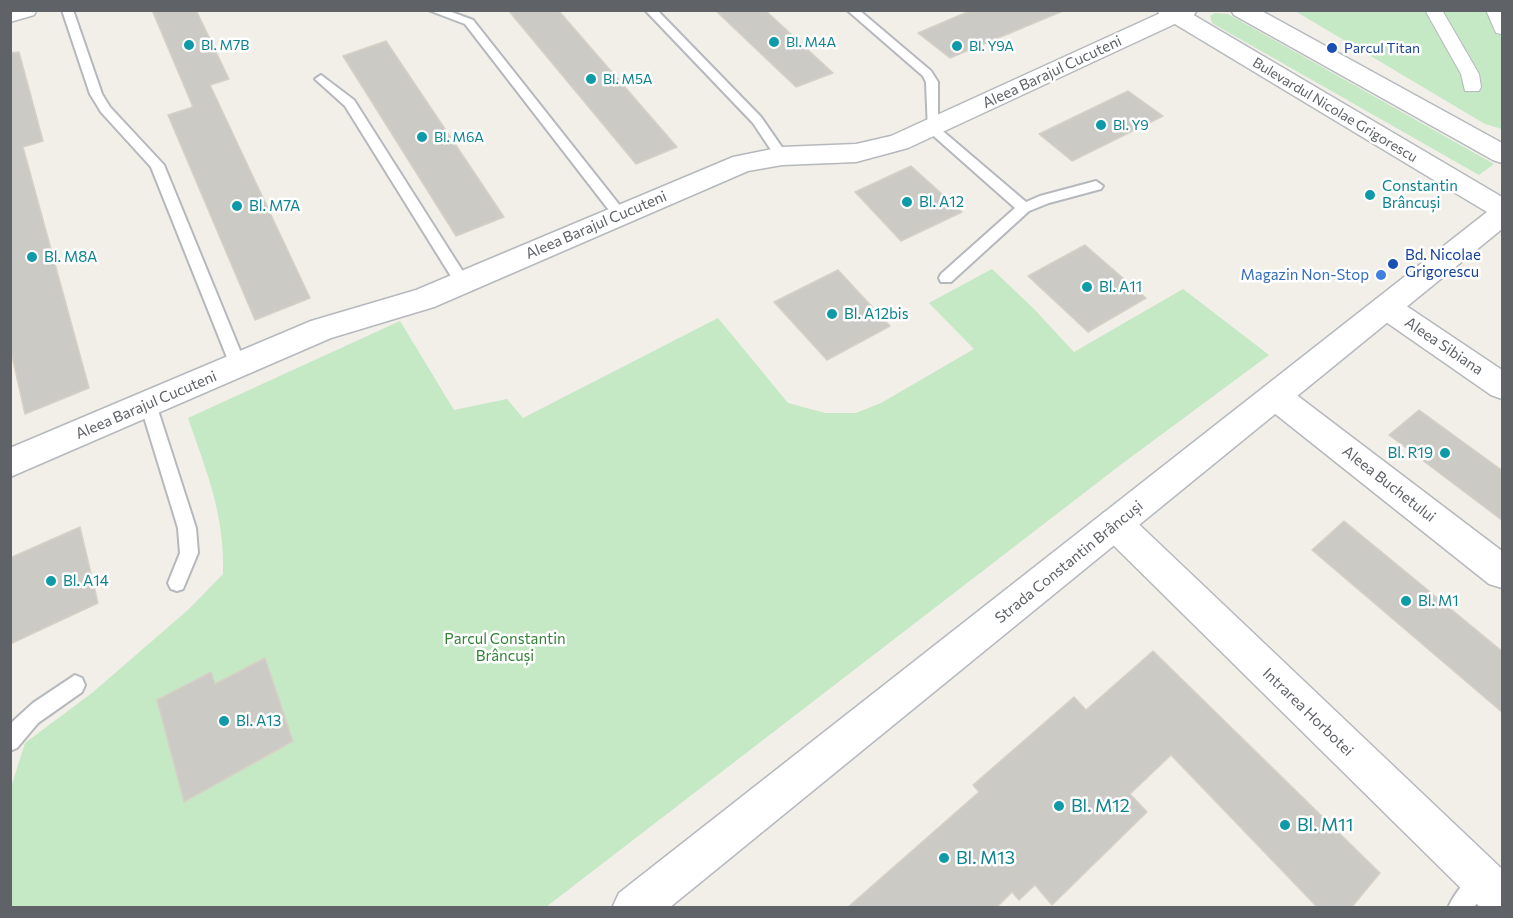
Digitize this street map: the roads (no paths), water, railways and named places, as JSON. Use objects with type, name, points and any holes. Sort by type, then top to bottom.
[{"type":"street","points":[[10,15],[26,10]]},
{"type":"street","points":[[1242,10],[1503,154]]},
{"type":"street","points":[[1433,10],[1470,74],[1472,87]]},
{"type":"street","points":[[1494,10],[1503,29]]},
{"type":"street","name":"Aleea Barajul Cucuteni","points":[[10,463],[322,329],[404,305],[742,163],[782,156],[856,153],[899,142],[1176,12]]},
{"type":"street","name":"Bulevardul Nicolae Grigorescu","points":[[1176,12],[1503,208]]},
{"type":"street","name":"Strada Constantin Brâncuși","points":[[634,908],[1503,215]]},
{"type":"street","name":"Aleea Sibiana","points":[[1386,307],[1503,386]]},
{"type":"street","name":"Aleea Buchetului","points":[[1275,396],[1503,572]]},
{"type":"street","name":"Intrarea Horbotei","points":[[1115,524],[1481,895]]},
{"type":"lane","points":[[67,10],[96,94],[105,109],[157,165],[238,365]]},
{"type":"lane","points":[[434,10],[468,22],[620,215]]},
{"type":"lane","points":[[650,10],[757,120],[782,156]]},
{"type":"lane","points":[[852,10],[927,74],[932,82],[932,128],[1024,208]]},
{"type":"lane","points":[[321,79],[350,104],[462,282]]},
{"type":"lane","points":[[946,278],[1024,208],[1045,199],[1096,186]]},
{"type":"lane","points":[[148,404],[187,528],[189,553],[177,584]]},
{"type":"lane","points":[[10,741],[40,710],[75,685]]},
{"type":"place","name":"Bl. M4A","points":[[774,42]]},
{"type":"place","name":"Bl. M7B","points":[[189,45]]},
{"type":"place","name":"Bl. Y9A","points":[[957,46]]},
{"type":"place","name":"Parcul Titan","points":[[1332,48]]},
{"type":"place","name":"Bl. M5A","points":[[591,79]]},
{"type":"place","name":"Bl. Y9","points":[[1101,125]]},
{"type":"place","name":"Bl. M6A","points":[[422,137]]},
{"type":"place","name":"Constantin Brâncuși","points":[[1370,195]]},
{"type":"place","name":"Bl. A12","points":[[907,202]]},
{"type":"place","name":"Bl. M7A","points":[[237,206]]},
{"type":"place","name":"Bl. M8A","points":[[32,257]]},
{"type":"place","name":"Bd. Nicolae Grigorescu","points":[[1393,264]]},
{"type":"place","name":"Magazin Non-Stop","points":[[1381,275]]},
{"type":"place","name":"Bl. A11","points":[[1087,287]]},
{"type":"place","name":"Bl. A12bis","points":[[832,314]]},
{"type":"place","name":"Bl. R19","points":[[1445,453]]},
{"type":"place","name":"Bl. A14","points":[[51,581]]},
{"type":"place","name":"Bl. M1","points":[[1406,601]]},
{"type":"place","name":"Bl. A13","points":[[224,721]]},
{"type":"place","name":"Bl. M12","points":[[1059,806]]},
{"type":"place","name":"Bl. M11","points":[[1285,825]]},
{"type":"place","name":"Bl. M13","points":[[944,858]]},
{"type":"park label","name":"Parcul Constantin Brâncuși","points":[[505,648]]}]
